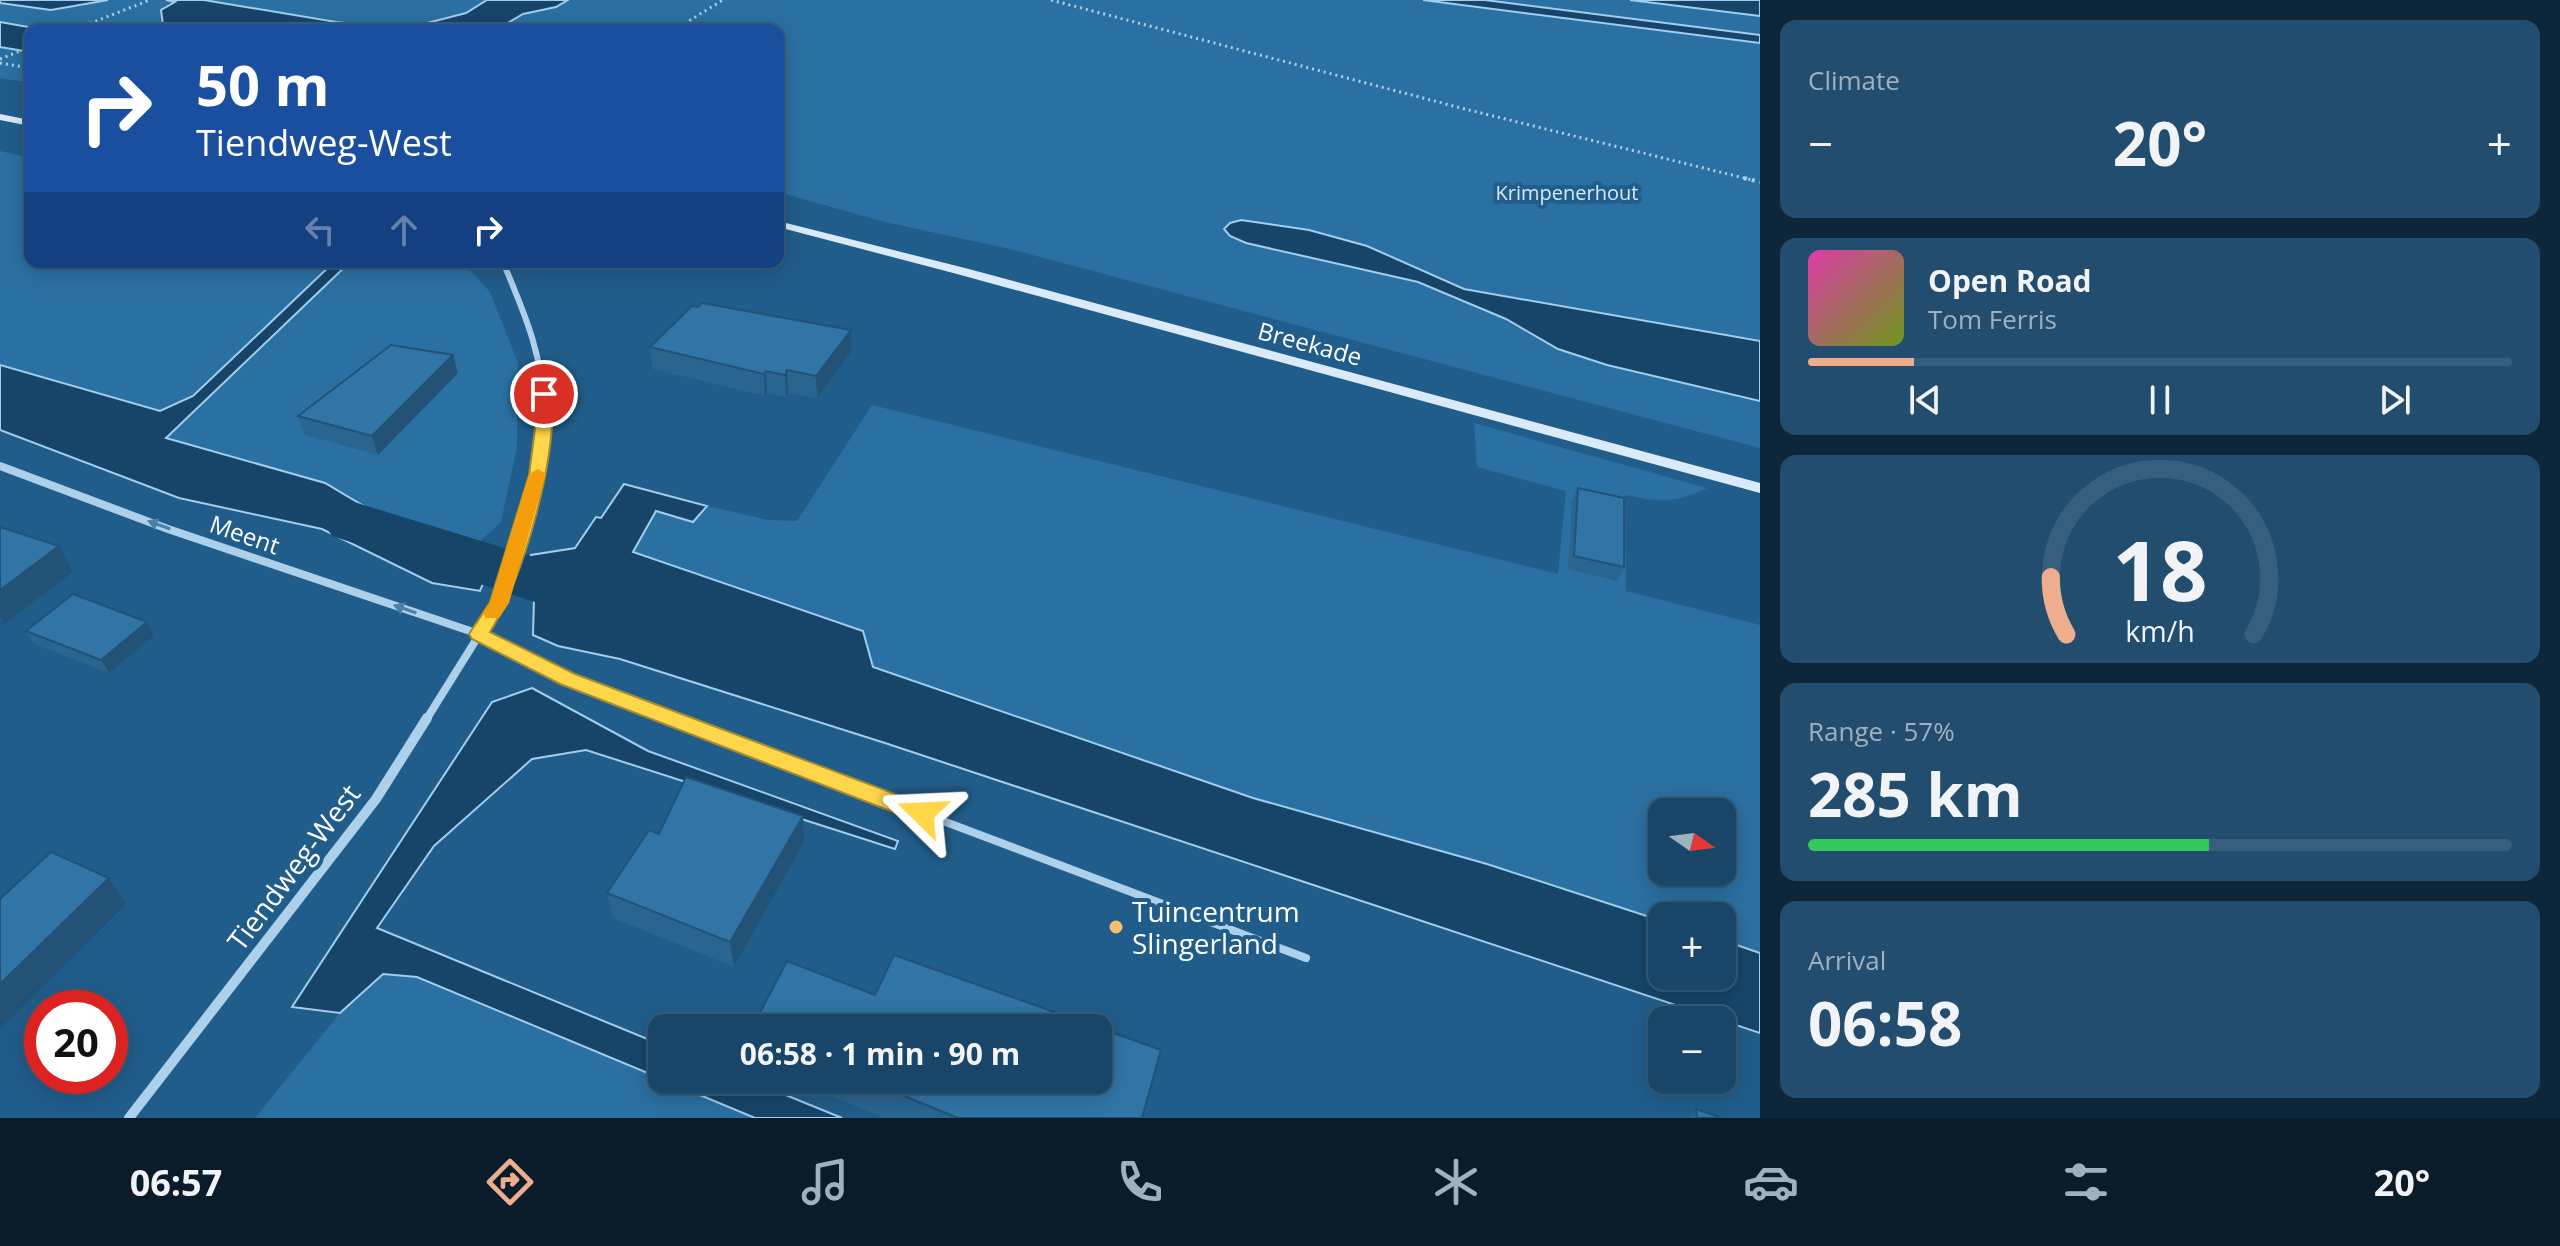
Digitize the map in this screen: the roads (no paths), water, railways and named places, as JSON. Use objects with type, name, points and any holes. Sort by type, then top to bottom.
[{"type":"main road","points":[[0,117],[24,122]]},
{"type":"main road","name":"Breekade","points":[[784,226],[1760,488]]},
{"type":"main road","name":"Breekade","points":[[784,235],[848,243]]},
{"type":"street","name":"Tiendweg-West","points":[[129,1118],[376,799],[499,603],[537,475],[545,414],[543,374],[534,336],[506,268]]},
{"type":"street","name":"Meent","points":[[0,466],[168,529],[479,634]]},
{"type":"lane","points":[[479,634],[567,679],[1306,958]]},
{"type":"waterway","points":[[354,522],[609,603]]},
{"type":"place","name":"Tuincentrum Slingerland","points":[[1116,927]]},
{"type":"park label","name":"Krimpenerhout","points":[[1567,192]]}]
